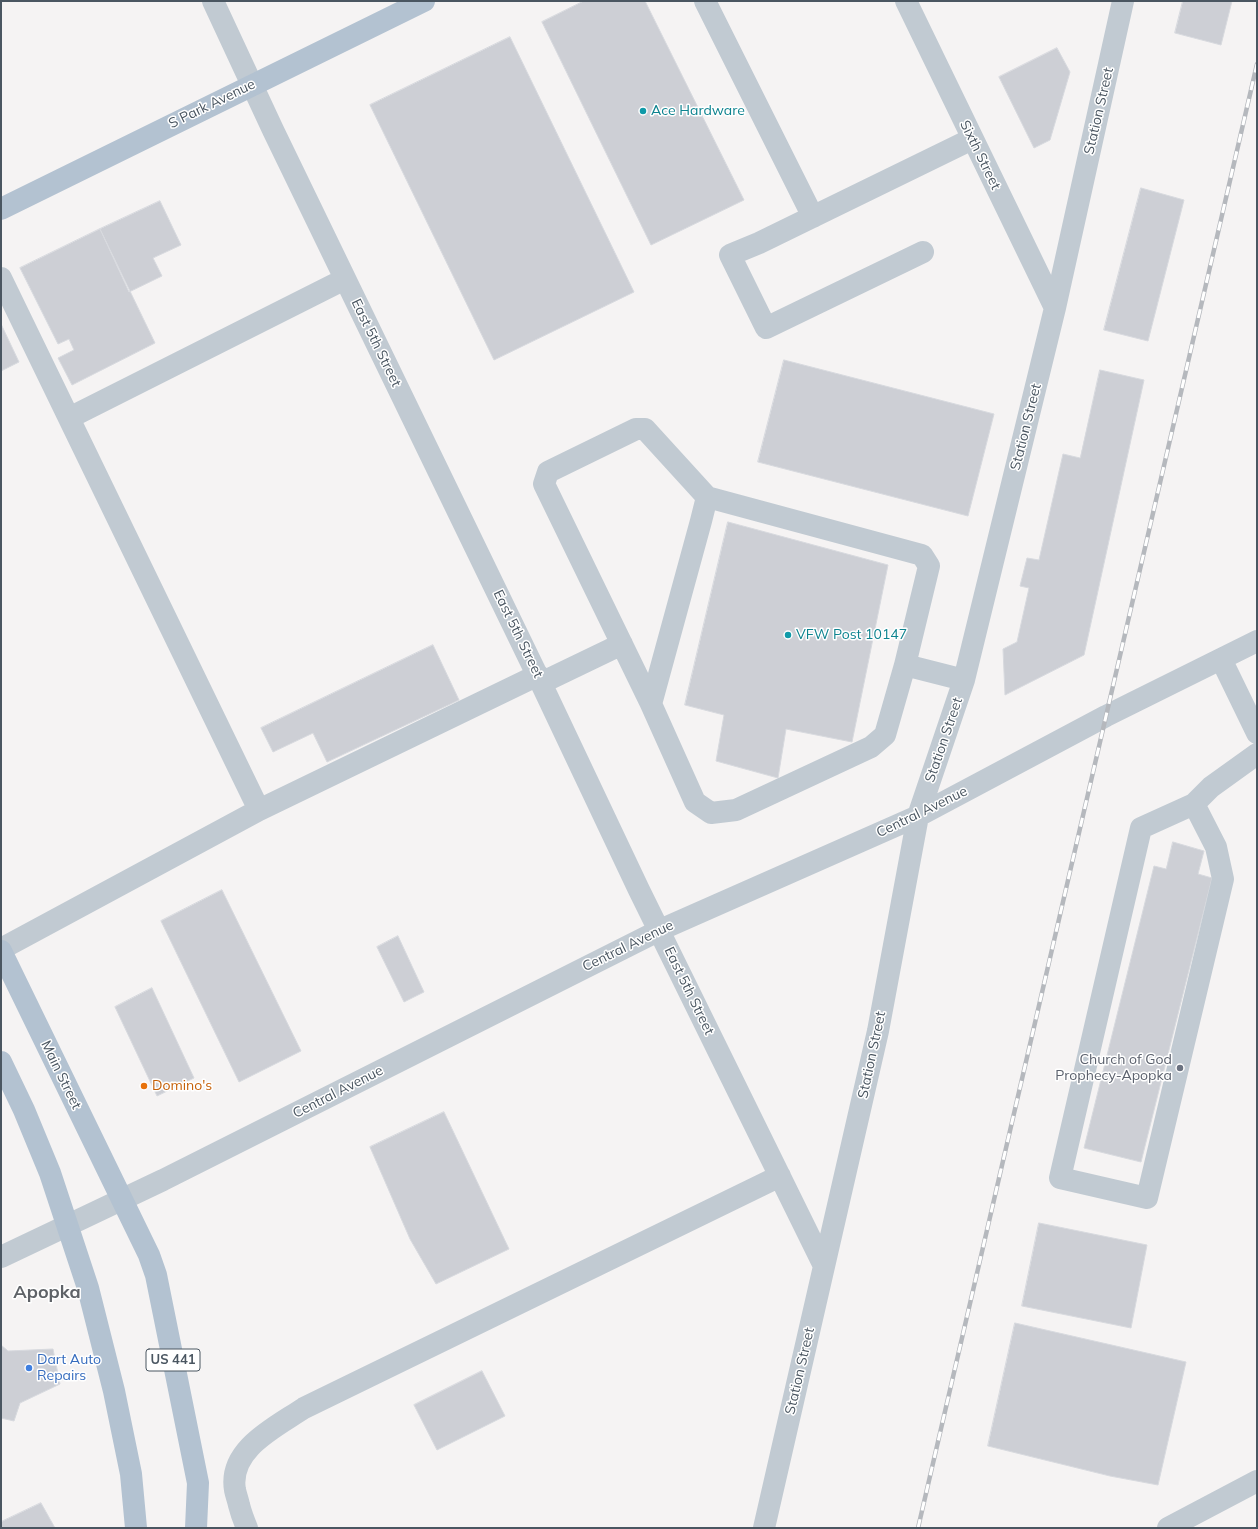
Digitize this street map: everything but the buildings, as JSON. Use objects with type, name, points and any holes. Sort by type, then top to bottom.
[{"type":"main road","name":"S Park Avenue","points":[[1,209],[424,1]]},
{"type":"main road","name":"Main Street","points":[[1,950],[122,1199]]},
{"type":"main road","points":[[1,1062],[24,1110],[50,1174],[88,1288],[114,1391],[131,1474],[136,1528]]},
{"type":"main road","name":"US 441","points":[[122,1199],[149,1255],[156,1275],[198,1483],[196,1528]]},
{"type":"street","name":"East 5th Street","points":[[213,1],[639,890],[824,1266]]},
{"type":"street","points":[[705,1],[813,217]]},
{"type":"street","name":"Sixth Street","points":[[906,1],[1055,308]]},
{"type":"street","name":"Station Street","points":[[764,1528],[878,1031],[918,816],[964,680],[1055,308],[1123,1]]},
{"type":"street","points":[[923,252],[766,328],[730,255],[813,217],[972,139]]},
{"type":"street","points":[[1,278],[259,810]]},
{"type":"street","points":[[69,418],[345,279]]},
{"type":"street","points":[[645,428],[706,497],[922,555],[929,566],[905,665],[885,735],[872,747],[736,810],[711,813],[695,802],[622,644],[544,484],[548,472],[636,430],[645,428]]},
{"type":"street","points":[[651,704],[701,521],[706,497]]},
{"type":"street","name":"Central Avenue","points":[[1,1257],[122,1199],[660,930],[918,816],[1106,716],[1257,641]]},
{"type":"street","points":[[1,950],[259,810],[539,679],[622,644]]},
{"type":"street","points":[[1221,659],[1257,733]]},
{"type":"street","points":[[905,665],[964,680]]},
{"type":"street","points":[[1194,804],[1216,847],[1223,879],[1147,1198],[1060,1178],[1141,828],[1194,804],[1211,787],[1257,754]]},
{"type":"street","points":[[247,1528],[234,1489],[236,1473],[240,1459],[250,1447],[267,1432],[304,1408],[780,1176]]},
{"type":"street","points":[[1168,1528],[1257,1480]]},
{"type":"railway","points":[[918,1528],[1257,64]]},
{"type":"place","name":"Ace Hardware","points":[[643,111]]},
{"type":"place","name":"VFW Post 10147","points":[[788,635]]},
{"type":"place","name":"Church of God Prophecy-Apopka","points":[[1180,1068]]},
{"type":"place","name":"Domino's","points":[[144,1086]]},
{"type":"place","name":"Dart Auto Repairs","points":[[29,1368]]},
{"type":"district","name":"Apopka","points":[[47,1293]]}]
